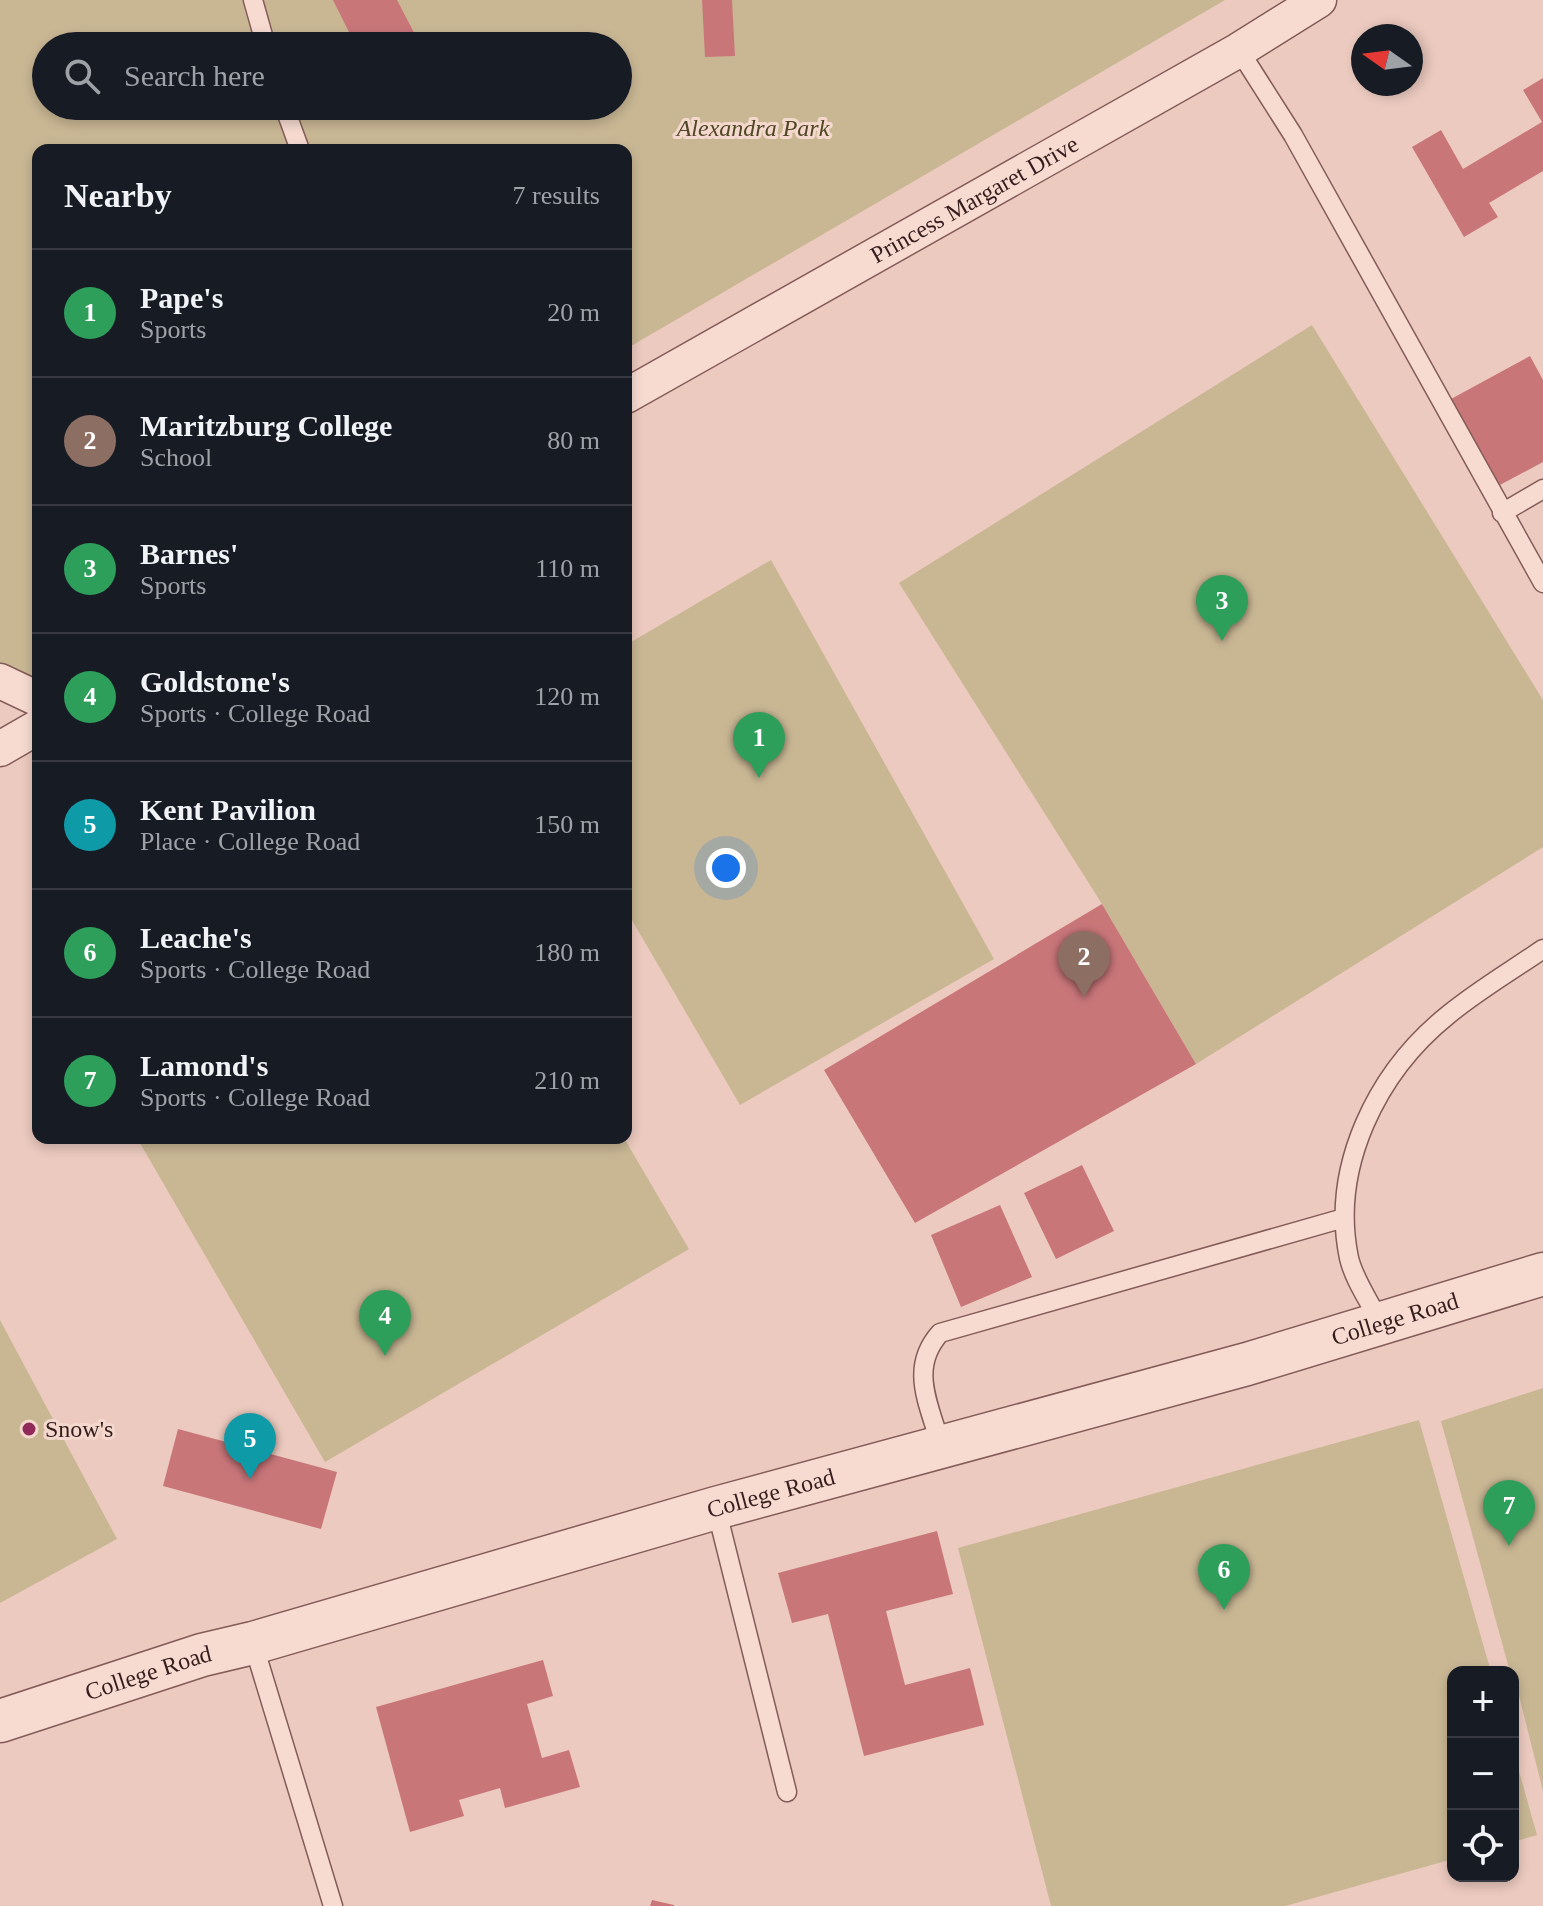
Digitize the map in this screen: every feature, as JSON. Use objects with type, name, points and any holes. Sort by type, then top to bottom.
[{"type":"street","name":"Princess Margaret Drive","points":[[632,393],[1239,50],[1319,0]]},
{"type":"street","points":[[0,681],[32,696]]},
{"type":"street","points":[[0,749],[32,730]]},
{"type":"street","name":"College Road","points":[[0,1721],[202,1655],[253,1643],[716,1508],[1381,1324],[1543,1274]]},
{"type":"lane","points":[[253,0],[262,32]]},
{"type":"lane","points":[[1239,50],[1293,135],[1543,583]]},
{"type":"lane","points":[[289,120],[298,144]]},
{"type":"lane","points":[[1502,513],[1543,489]]},
{"type":"lane","points":[[1381,1324],[1350,1262],[1344,1218],[1353,1152],[1370,1112],[1390,1080],[1446,1017],[1543,949]]},
{"type":"lane","points":[[941,1447],[920,1369],[927,1348],[940,1333],[1344,1218]]},
{"type":"lane","points":[[716,1508],[787,1792]]},
{"type":"lane","points":[[253,1643],[333,1906]]},
{"type":"green space","name":"Alexandra Park","points":[[0,0],[1225,0],[632,346],[632,144],[32,144],[32,681],[0,700]]},
{"type":"green space","points":[[1312,325],[1543,700],[1543,847],[1196,1064],[1102,904],[899,583]]},
{"type":"green space","points":[[771,560],[994,959],[740,1105],[632,920],[632,641]]},
{"type":"green space","points":[[140,1144],[628,1144],[689,1249],[325,1462]]},
{"type":"green space","name":"Snow's","points":[[0,1320],[117,1539],[0,1603]]},
{"type":"green space","points":[[1543,1388],[1543,1791],[1519,1696],[1519,1666],[1508,1666],[1441,1421]]},
{"type":"green space","points":[[1419,1420],[1489,1666],[1447,1666],[1447,1861],[1285,1906],[1051,1906],[958,1548]]},
{"type":"green space","points":[[1519,1771],[1537,1835],[1519,1840]]},
{"type":"building","points":[[333,0],[397,0],[414,32],[349,32]]},
{"type":"building","points":[[702,0],[732,0],[735,56],[705,57]]},
{"type":"building","points":[[1543,78],[1543,171],[1489,203],[1498,217],[1464,237],[1412,147],[1441,130],[1463,169],[1542,122],[1523,90]]},
{"type":"building","points":[[1530,356],[1543,380],[1543,462],[1498,486],[1451,399]]},
{"type":"building","points":[[1102,904],[1196,1064],[915,1223],[824,1070]]},
{"type":"building","points":[[1082,1165],[1114,1231],[1056,1259],[1024,1193]]},
{"type":"building","points":[[1000,1205],[1032,1277],[961,1307],[931,1235]]},
{"type":"building","points":[[178,1429],[337,1472],[321,1529],[163,1486]]},
{"type":"building","points":[[937,1531],[953,1594],[886,1611],[905,1685],[970,1668],[984,1725],[864,1756],[828,1614],[792,1623],[778,1573]]},
{"type":"building","points":[[543,1660],[553,1696],[527,1704],[542,1758],[569,1750],[580,1787],[505,1808],[500,1788],[459,1800],[464,1816],[410,1832],[376,1707]]},
{"type":"building","points":[[652,1900],[674,1905],[674,1906],[650,1906]]},
{"type":"place","name":"Barnes'","points":[[1222,641]]},
{"type":"place","name":"Pape's","points":[[759,778]]},
{"type":"place","name":"Maritzburg College","points":[[1084,997]]},
{"type":"place","name":"Goldstone's","points":[[385,1356]]},
{"type":"place","name":"Snow's","points":[[29,1429]]},
{"type":"place","name":"Kent Pavilion","points":[[250,1479]]},
{"type":"place","name":"Lamond's","points":[[1509,1546]]},
{"type":"place","name":"Leache's","points":[[1224,1610]]}]
